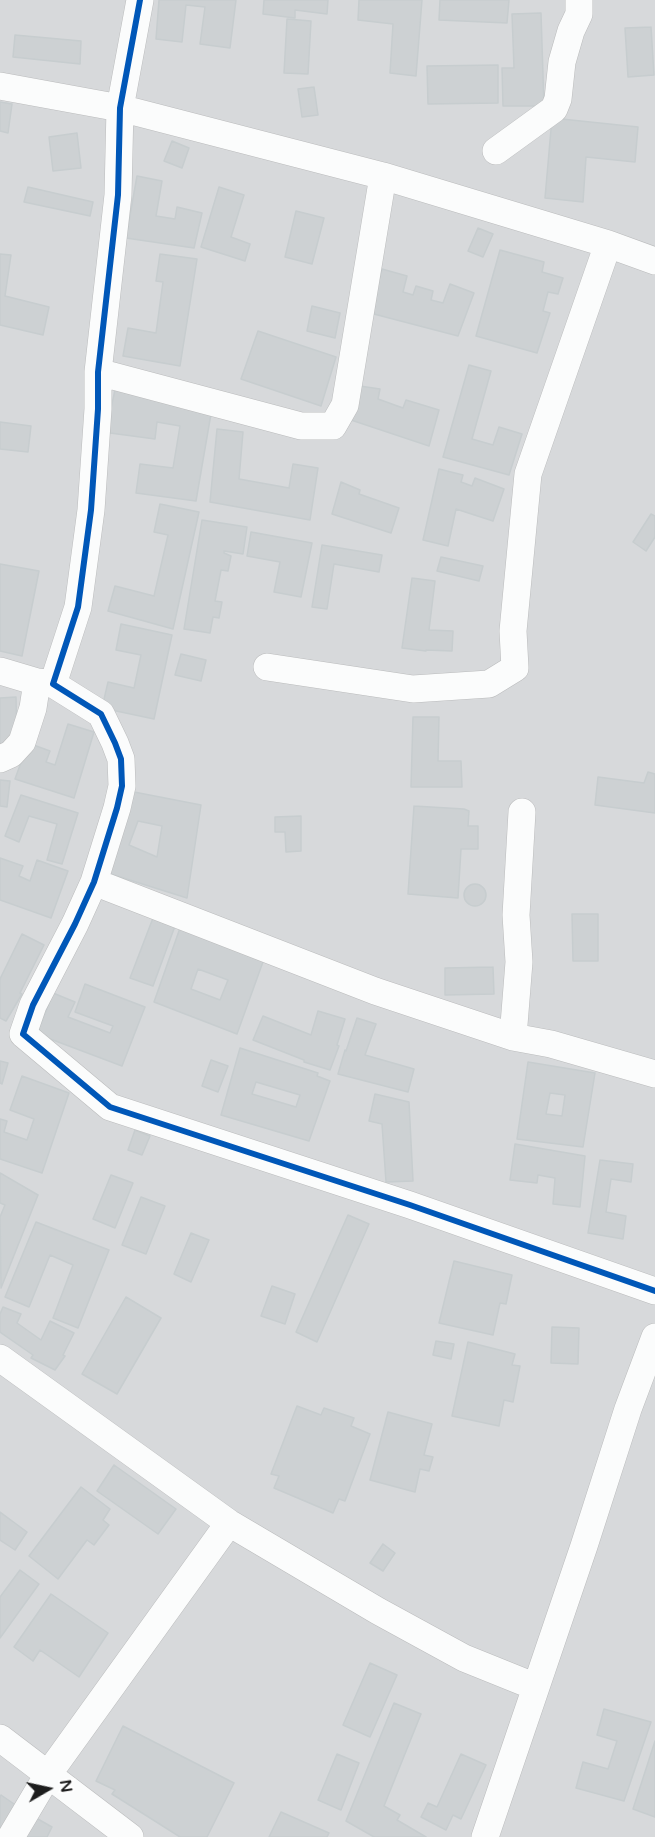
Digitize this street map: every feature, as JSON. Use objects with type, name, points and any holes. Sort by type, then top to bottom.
[{"type":"street","points":[[0,759],[11,754],[22,742],[33,708],[78,607],[92,510],[98,372],[118,195],[120,108],[140,0]]},
{"type":"street","points":[[496,151],[554,109],[558,99],[562,62],[571,31],[579,14],[579,0]]},
{"type":"street","points":[[0,86],[120,108],[383,176],[608,244],[655,261]]},
{"type":"street","points":[[98,372],[301,426],[333,426],[345,405],[383,176]]},
{"type":"street","points":[[267,667],[413,689],[489,684],[515,668],[513,631],[528,474],[608,244]]},
{"type":"street","points":[[0,670],[45,683],[101,714],[121,759],[122,786],[94,882],[75,924],[33,1005],[11,1031],[110,1107],[410,1205],[655,1292]]},
{"type":"street","points":[[513,1037],[519,962],[516,915],[522,812]]},
{"type":"street","points":[[94,882],[375,991],[513,1037],[551,1044],[655,1074]]},
{"type":"street","points":[[485,1837],[628,1409],[655,1337]]},
{"type":"street","points":[[0,1358],[229,1523],[378,1611],[464,1658],[536,1687]]},
{"type":"street","points":[[11,1837],[49,1773],[229,1523]]},
{"type":"street","points":[[0,1738],[49,1773],[130,1837]]},
{"type":"shaded area","points":[[0,0],[655,0],[655,1837],[0,1837]]},
{"type":"building","points":[[159,0],[236,0],[230,48],[200,44],[205,7],[186,5],[182,42],[156,39]]},
{"type":"building","points":[[264,0],[328,0],[327,14],[295,10],[295,18],[263,14]]},
{"type":"building","points":[[359,0],[422,0],[416,76],[390,73],[393,24],[358,20]]},
{"type":"building","points":[[440,0],[509,0],[507,23],[439,20]]},
{"type":"building","points":[[541,13],[544,106],[503,106],[502,68],[514,68],[512,14]]},
{"type":"building","points":[[287,19],[311,21],[308,74],[284,73]]},
{"type":"building","points":[[651,27],[654,75],[628,77],[625,28]]},
{"type":"building","points":[[15,35],[81,41],[80,64],[13,57]]},
{"type":"building","points":[[498,65],[498,103],[428,104],[427,66]]},
{"type":"building","points":[[314,87],[318,115],[302,117],[298,89]]},
{"type":"building","points":[[0,102],[12,104],[8,133],[0,131]]},
{"type":"building","points":[[552,118],[638,127],[635,162],[586,157],[583,202],[545,198]]},
{"type":"building","points":[[77,133],[81,168],[53,171],[49,137]]},
{"type":"building","points":[[172,141],[189,148],[182,168],[164,161]]},
{"type":"building","points":[[137,176],[162,181],[156,216],[175,219],[177,207],[202,213],[194,248],[126,238]]},
{"type":"building","points":[[28,187],[93,202],[90,216],[24,202]]},
{"type":"building","points":[[219,187],[244,195],[231,237],[250,244],[245,261],[201,247]]},
{"type":"building","points":[[296,211],[324,218],[312,264],[285,257]]},
{"type":"building","points":[[478,228],[493,234],[483,257],[468,251]]},
{"type":"building","points":[[500,250],[544,262],[542,272],[563,278],[558,294],[548,292],[543,311],[550,313],[537,353],[476,336]]},
{"type":"building","points":[[0,254],[11,255],[5,296],[49,307],[43,335],[0,325]]},
{"type":"building","points":[[160,254],[197,259],[180,366],[123,356],[128,328],[156,333],[163,282],[156,281]]},
{"type":"building","points":[[382,269],[407,276],[403,292],[413,295],[416,286],[433,291],[431,300],[443,303],[450,284],[474,293],[458,336],[370,313]]},
{"type":"building","points":[[312,306],[340,313],[335,338],[307,331]]},
{"type":"building","points":[[258,331],[336,357],[321,406],[241,379]]},
{"type":"building","points":[[469,365],[491,371],[472,439],[493,445],[499,427],[522,434],[509,475],[443,457]]},
{"type":"building","points":[[353,385],[380,389],[378,399],[403,408],[406,400],[439,410],[429,446],[348,419]]},
{"type":"building","points":[[115,390],[212,408],[196,501],[136,493],[140,464],[173,468],[180,426],[157,422],[155,439],[110,433],[110,413]]},
{"type":"building","points":[[0,422],[31,426],[28,452],[0,449]]},
{"type":"building","points":[[217,429],[243,432],[239,479],[289,488],[293,464],[318,468],[310,520],[210,502]]},
{"type":"building","points":[[439,469],[463,475],[461,482],[472,486],[475,478],[504,489],[493,521],[456,509],[448,546],[423,540]]},
{"type":"building","points":[[341,482],[360,490],[359,494],[399,508],[391,533],[332,514]]},
{"type":"building","points":[[160,504],[199,512],[173,629],[108,611],[115,586],[154,596],[168,535],[154,532]]},
{"type":"building","points":[[651,514],[655,516],[655,537],[646,551],[633,542]]},
{"type":"building","points":[[202,520],[247,527],[243,554],[224,551],[231,556],[228,571],[221,570],[215,601],[222,602],[219,618],[213,617],[210,633],[184,629]]},
{"type":"building","points":[[251,532],[312,543],[301,597],[274,592],[280,562],[247,556]]},
{"type":"building","points":[[322,545],[382,555],[379,572],[334,564],[327,609],[312,607]]},
{"type":"building","points":[[441,557],[483,566],[479,581],[437,571]]},
{"type":"building","points":[[0,564],[39,571],[22,656],[0,651]]},
{"type":"building","points":[[412,578],[435,581],[429,630],[453,631],[452,651],[402,648]]},
{"type":"building","points":[[121,624],[172,635],[154,719],[102,708],[108,682],[134,688],[141,655],[116,650]]},
{"type":"building","points":[[181,654],[206,660],[201,681],[175,675]]},
{"type":"building","points":[[16,697],[17,744],[0,744],[0,698]]},
{"type":"building","points":[[413,717],[439,717],[438,761],[461,761],[462,787],[411,787]]},
{"type":"building","points":[[68,724],[94,732],[74,798],[15,779],[28,743],[50,751],[46,762],[55,765]]},
{"type":"building","points":[[648,772],[655,774],[655,813],[595,805],[598,777],[644,783]]},
{"type":"building","points":[[0,780],[10,781],[7,807],[0,806]]},
{"type":"building","points":[[129,791],[201,805],[187,898],[101,871]],"holes":[[[138,821],[162,826],[157,857],[129,845]]]},
{"type":"building","points":[[21,795],[78,813],[62,864],[47,860],[57,824],[29,816],[19,842],[5,836]]},
{"type":"building","points":[[414,806],[464,809],[469,811],[468,826],[478,826],[478,849],[461,849],[458,898],[408,894]]},
{"type":"building","points":[[301,816],[301,851],[286,852],[285,832],[275,832],[275,817]]},
{"type":"building","points":[[0,858],[23,866],[19,876],[30,881],[37,860],[68,871],[51,918],[0,900]]},
{"type":"building","points":[[471,884],[479,884],[486,891],[486,899],[479,906],[471,906],[464,899],[464,891]]},
{"type":"building","points":[[572,914],[598,914],[598,961],[573,961]]},
{"type":"building","points":[[153,918],[175,926],[153,986],[130,978]]},
{"type":"building","points":[[180,928],[264,959],[237,1034],[154,1002]],"holes":[[[198,969],[228,980],[220,1000],[191,989]]]},
{"type":"building","points":[[22,934],[44,945],[20,993],[22,994],[6,1021],[0,1018],[0,979]]},
{"type":"building","points":[[493,967],[494,994],[445,995],[445,968]]},
{"type":"building","points":[[85,984],[145,1007],[122,1066],[37,1034],[53,993],[75,1002],[68,1017],[110,1033],[113,1026],[75,1012]]},
{"type":"building","points":[[318,1011],[345,1019],[337,1045],[339,1046],[330,1070],[304,1062],[304,1060],[253,1040],[263,1016],[311,1035]]},
{"type":"building","points":[[357,1018],[376,1024],[365,1055],[414,1069],[408,1092],[338,1074]]},
{"type":"building","points":[[240,1048],[318,1073],[317,1076],[330,1081],[309,1141],[221,1115]],"holes":[[[256,1082],[300,1095],[296,1107],[252,1094]]]},
{"type":"building","points":[[211,1060],[228,1066],[218,1092],[202,1086]]},
{"type":"building","points":[[0,1061],[8,1063],[2,1084],[0,1083]]},
{"type":"building","points":[[528,1062],[595,1073],[583,1147],[517,1139]],"holes":[[[550,1093],[565,1095],[562,1116],[546,1114]]]},
{"type":"building","points":[[22,1076],[69,1093],[42,1173],[0,1159],[0,1119],[7,1121],[4,1132],[27,1140],[34,1119],[10,1110]]},
{"type":"building","points":[[375,1094],[409,1102],[413,1181],[386,1182],[382,1124],[369,1121]]},
{"type":"building","points":[[135,1130],[150,1136],[142,1155],[128,1150]]},
{"type":"building","points":[[515,1144],[585,1156],[580,1207],[553,1204],[555,1178],[538,1175],[537,1183],[510,1180]]},
{"type":"building","points":[[600,1160],[633,1164],[631,1182],[611,1179],[606,1212],[626,1216],[623,1239],[588,1233]]},
{"type":"building","points":[[0,1173],[38,1195],[1,1288],[0,1217],[5,1205],[0,1203]]},
{"type":"building","points":[[111,1175],[133,1183],[115,1228],[93,1219]]},
{"type":"building","points":[[141,1197],[165,1206],[146,1254],[122,1245]]},
{"type":"building","points":[[348,1215],[369,1224],[317,1342],[296,1332]]},
{"type":"building","points":[[36,1222],[109,1250],[78,1328],[53,1318],[73,1265],[50,1255],[29,1307],[5,1297]]},
{"type":"building","points":[[191,1233],[209,1240],[191,1282],[174,1274]]},
{"type":"building","points":[[454,1261],[512,1275],[506,1304],[500,1303],[493,1335],[439,1323]]},
{"type":"building","points":[[272,1286],[295,1294],[285,1324],[261,1316]]},
{"type":"building","points":[[126,1297],[161,1318],[117,1394],[82,1374]]},
{"type":"building","points":[[3,1307],[21,1314],[17,1323],[41,1340],[50,1321],[74,1333],[63,1355],[65,1356],[55,1370],[31,1358],[33,1355],[0,1332],[0,1314]]},
{"type":"building","points":[[552,1327],[579,1328],[578,1364],[551,1363]]},
{"type":"building","points":[[436,1341],[454,1344],[451,1359],[433,1355]]},
{"type":"building","points":[[468,1342],[515,1354],[512,1365],[520,1366],[513,1402],[504,1400],[499,1426],[452,1416]]},
{"type":"building","points":[[297,1406],[321,1415],[324,1408],[354,1418],[351,1426],[370,1434],[345,1501],[339,1499],[333,1513],[274,1488],[279,1476],[271,1474]]},
{"type":"building","points":[[388,1412],[432,1424],[424,1455],[433,1457],[429,1471],[420,1469],[415,1492],[370,1480]]},
{"type":"building","points":[[114,1465],[176,1509],[158,1534],[97,1491]]},
{"type":"building","points":[[81,1487],[110,1509],[103,1520],[109,1525],[94,1545],[87,1540],[58,1579],[29,1556]]},
{"type":"building","points":[[0,1512],[27,1532],[15,1550],[0,1540]]},
{"type":"building","points":[[383,1544],[395,1553],[383,1571],[370,1563]]},
{"type":"building","points":[[20,1570],[39,1584],[0,1638],[0,1597]]},
{"type":"building","points":[[51,1594],[108,1633],[79,1677],[40,1650],[33,1661],[14,1647]]},
{"type":"building","points":[[370,1663],[397,1675],[370,1737],[343,1725]]},
{"type":"building","points":[[394,1703],[421,1714],[384,1806],[400,1815],[397,1820],[426,1837],[374,1837],[346,1821]]},
{"type":"building","points":[[604,1709],[651,1722],[624,1801],[576,1788],[583,1762],[608,1769],[617,1741],[597,1735]]},
{"type":"building","points":[[123,1726],[234,1783],[207,1837],[180,1837],[112,1794],[115,1790],[96,1781]]},
{"type":"building","points":[[655,1741],[655,1817],[633,1809]]},
{"type":"building","points":[[337,1754],[359,1763],[341,1810],[318,1800]]},
{"type":"building","points":[[461,1754],[486,1765],[461,1819],[453,1815],[446,1830],[421,1817],[428,1803],[437,1807]]},
{"type":"building","points":[[1,1795],[17,1806],[0,1834],[0,1797]]},
{"type":"building","points":[[281,1812],[329,1833],[327,1837],[269,1837]]},
{"type":"building","points":[[29,1814],[52,1827],[47,1837],[16,1837]]},
{"type":"cycle path","points":[[140,0],[120,108],[118,195],[98,372],[98,409],[91,510],[78,607],[53,684],[101,714],[121,759],[122,786],[94,882],[33,1005],[23,1034],[110,1107],[410,1205],[655,1291]]}]
